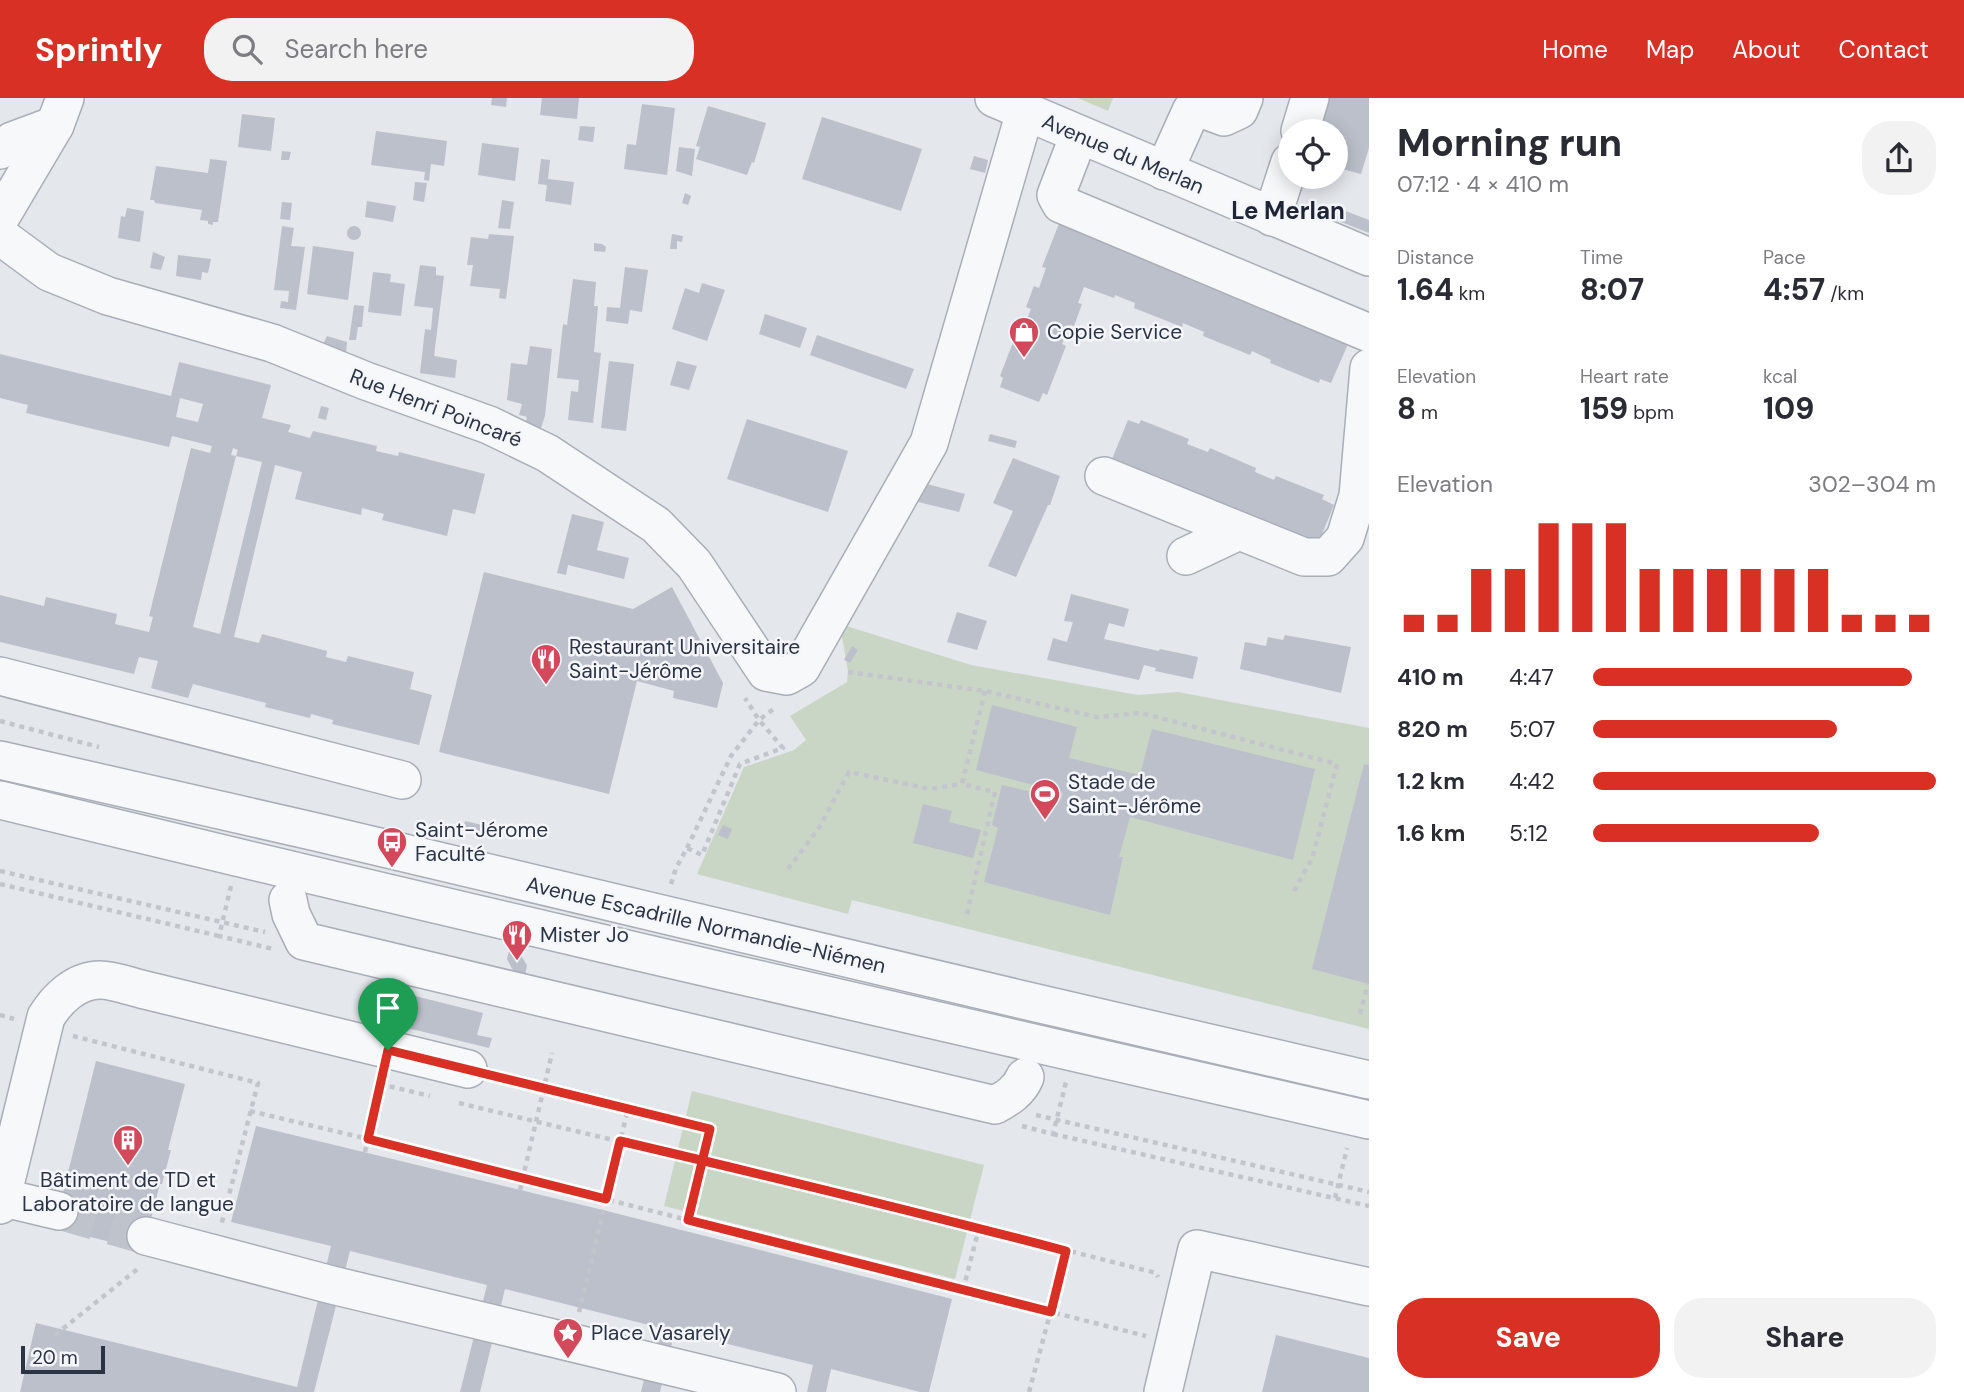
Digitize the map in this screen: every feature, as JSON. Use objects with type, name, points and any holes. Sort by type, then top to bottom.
[{"type":"street","points":[[1164,171],[1191,111],[1200,108],[1224,117],[1239,110],[1244,98]]},
{"type":"street","points":[[1304,119],[1310,98]]},
{"type":"street","name":"Avenue du Merlan","points":[[1009,105],[1369,257]]},
{"type":"street","name":"Rue Henri Poincaré","points":[[0,236],[49,272],[108,296],[272,343],[366,381],[489,425],[547,453],[656,525],[694,564],[766,672],[787,676],[801,668],[929,443],[1009,105]]},
{"type":"street","points":[[0,150],[60,112]]},
{"type":"street","points":[[0,218],[60,112]]},
{"type":"street","points":[[1079,135],[1056,195],[1061,204],[1369,333]]},
{"type":"street","points":[[1272,217],[1281,189]]},
{"type":"street","points":[[1104,477],[1304,557],[1328,556],[1345,538],[1358,496],[1369,368]]},
{"type":"street","points":[[1186,556],[1239,531]]},
{"type":"street","points":[[0,676],[402,780]]},
{"type":"street","name":"Avenue Escadrille Normandie-Niémen","points":[[0,753],[43,769]]},
{"type":"street","name":"Avenue Escadrille Normandie-Niémen","points":[[0,760],[1369,1080]]},
{"type":"street","points":[[0,800],[586,940],[1369,1120]]},
{"type":"street","points":[[288,900],[291,914],[304,941],[995,1105],[1010,1097],[1022,1085],[1025,1077]]},
{"type":"street","points":[[58,1211],[1,1200],[9,1125],[46,1017],[57,1000],[79,986],[100,980],[145,989],[384,1067],[463,1086]]},
{"type":"street","points":[[159,1240],[332,1285],[777,1392]]},
{"type":"street","points":[[1163,1392],[1197,1249],[1369,1287]]},
{"type":"path","points":[[848,673],[985,691],[1097,717],[1141,713],[1337,764],[1312,859],[1292,894]]},
{"type":"path","points":[[962,784],[985,691]]},
{"type":"path","points":[[687,848],[702,855],[740,764],[783,748],[759,720],[741,692]]},
{"type":"path","points":[[663,914],[676,867],[731,756],[759,720],[776,707],[769,698]]},
{"type":"path","points":[[789,869],[819,828],[849,772],[930,789],[962,784],[995,792],[967,914]]},
{"type":"path","points":[[0,871],[304,941]]},
{"type":"path","points":[[0,884],[219,936]]},
{"type":"path","points":[[1360,1014],[1368,986]]},
{"type":"path","points":[[42,1029],[258,1083],[214,1254]]},
{"type":"path","points":[[520,1190],[552,1053]]},
{"type":"path","points":[[365,1152],[384,1067],[432,1096]]},
{"type":"path","points":[[463,1086],[543,1089],[710,1129],[688,1220]]},
{"type":"path","points":[[463,1086],[536,1121],[1156,1273],[1161,1283]]},
{"type":"path","points":[[995,1105],[1369,1192]]},
{"type":"path","points":[[571,1343],[628,1109]]},
{"type":"path","points":[[250,1111],[1174,1343]]},
{"type":"path","points":[[1053,1134],[1369,1206]]},
{"type":"path","points":[[963,1290],[979,1228]]},
{"type":"path","points":[[55,1335],[159,1240]]},
{"type":"path","points":[[1030,1392],[1066,1251]]},
{"type":"green space","points":[[1078,98],[1113,98],[1108,111]]},
{"type":"green space","name":"Stade de Saint-Jérôme","points":[[840,624],[971,665],[1138,695],[1178,692],[1369,728],[1369,1029],[852,900],[848,914],[697,874],[744,767],[794,750],[806,740],[790,716],[847,682],[848,672]]},
{"type":"green space","points":[[692,1091],[984,1165],[955,1279],[664,1206]]},
{"type":"building","points":[[492,98],[507,98],[506,107],[491,105]]},
{"type":"building","points":[[542,98],[579,98],[577,119],[540,115]]},
{"type":"building","points":[[1327,98],[1369,98],[1369,148],[1361,174],[1348,170],[1348,119],[1320,119]]},
{"type":"building","points":[[642,104],[675,108],[667,175],[624,169],[627,144],[636,145]]},
{"type":"building","points":[[708,106],[766,123],[754,163],[752,162],[747,175],[696,159],[700,147],[696,146]]},
{"type":"building","points":[[242,114],[275,118],[271,151],[238,147]]},
{"type":"building","points":[[822,117],[922,149],[901,211],[802,179]]},
{"type":"building","points":[[580,126],[595,127],[593,142],[578,140]]},
{"type":"building","points":[[376,131],[447,141],[444,166],[431,164],[429,181],[424,180],[425,172],[371,165]]},
{"type":"building","points":[[482,143],[519,148],[515,181],[478,175]]},
{"type":"building","points":[[679,147],[695,149],[692,176],[676,171]]},
{"type":"building","points":[[282,151],[291,152],[289,160],[281,160]]},
{"type":"building","points":[[974,156],[988,160],[985,173],[970,169]]},
{"type":"building","points":[[210,159],[227,161],[218,222],[213,222],[213,225],[200,220],[202,210],[150,200],[156,166],[208,173]]},
{"type":"building","points":[[541,159],[550,160],[548,179],[574,182],[571,205],[545,201],[547,185],[538,184]]},
{"type":"building","points":[[415,182],[427,183],[424,202],[413,200]]},
{"type":"building","points":[[685,193],[691,196],[688,205],[682,203]]},
{"type":"building","points":[[502,200],[514,202],[510,229],[498,228]]},
{"type":"building","points":[[367,201],[396,206],[393,222],[365,217]]},
{"type":"building","points":[[282,202],[292,203],[290,220],[280,219]]},
{"type":"building","points":[[1335,207],[1369,220],[1369,233],[1331,218]]},
{"type":"building","points":[[127,208],[144,211],[140,242],[118,238],[121,216],[125,217]]},
{"type":"building","points":[[1060,221],[1133,252],[1132,255],[1153,263],[1154,259],[1202,279],[1201,283],[1222,292],[1223,289],[1288,320],[1289,316],[1348,344],[1331,383],[1320,379],[1319,383],[1270,363],[1271,360],[1252,351],[1250,355],[1203,336],[1204,332],[1183,323],[1182,327],[1134,308],[1135,303],[1084,287],[1078,303],[1082,304],[1074,326],[1070,325],[1062,344],[1066,346],[1047,395],[1043,393],[1039,402],[1000,387],[1003,378],[1000,376],[1019,327],[1023,328],[1031,309],[1026,307],[1034,286],[1039,288],[1046,268],[1042,267]]},
{"type":"building","points":[[282,226],[294,228],[291,246],[305,247],[296,310],[280,308],[281,301],[288,302],[289,291],[274,290]]},
{"type":"building","points":[[354,226],[359,228],[359,238],[354,240],[349,238],[347,233],[349,228]]},
{"type":"building","points":[[489,234],[514,236],[506,299],[499,298],[500,289],[470,286],[473,265],[467,265],[471,237],[488,239]]},
{"type":"building","points":[[672,234],[683,236],[682,242],[677,241],[677,249],[670,249]]},
{"type":"building","points":[[594,243],[606,247],[605,252],[594,251]]},
{"type":"building","points":[[313,246],[354,252],[348,300],[307,294]]},
{"type":"building","points":[[153,252],[165,257],[161,270],[150,268]]},
{"type":"building","points":[[178,255],[211,259],[208,273],[202,272],[201,280],[176,276]]},
{"type":"building","points":[[420,265],[436,267],[436,275],[444,276],[434,356],[457,360],[455,378],[420,373],[425,329],[431,330],[433,308],[414,306]]},
{"type":"building","points":[[625,267],[648,270],[642,312],[630,310],[628,324],[606,321],[607,307],[620,308]]},
{"type":"building","points":[[373,272],[391,274],[390,282],[405,284],[401,316],[368,312]]},
{"type":"building","points":[[573,279],[596,282],[594,306],[598,306],[594,352],[601,353],[593,423],[568,420],[571,391],[578,392],[579,380],[557,378],[563,324],[567,325]]},
{"type":"building","points":[[702,283],[725,290],[707,341],[672,329],[685,288],[699,293]]},
{"type":"building","points":[[354,305],[364,306],[362,327],[358,327],[356,340],[349,340]]},
{"type":"building","points":[[765,314],[807,328],[800,348],[759,334]]},
{"type":"building","points":[[817,335],[914,369],[906,389],[810,355]]},
{"type":"building","points":[[327,336],[347,342],[345,366],[317,356]]},
{"type":"building","points":[[530,346],[552,349],[545,416],[540,431],[525,424],[527,417],[519,415],[522,404],[507,400],[511,363],[527,365]]},
{"type":"building","points":[[0,354],[171,396],[179,362],[271,385],[262,418],[291,425],[288,432],[310,438],[313,431],[377,446],[376,451],[398,456],[399,452],[485,474],[475,514],[453,509],[447,536],[382,520],[384,514],[362,508],[361,515],[295,499],[302,472],[275,465],[234,637],[259,643],[262,634],[327,651],[326,657],[346,662],[348,656],[414,672],[410,689],[432,695],[419,745],[332,724],[333,720],[311,714],[310,718],[265,707],[266,703],[193,684],[188,698],[151,688],[158,661],[139,657],[134,674],[0,642],[0,595],[44,606],[46,597],[117,614],[115,624],[149,632],[153,617],[149,616],[191,448],[210,453],[212,446],[172,436],[169,447],[26,413],[28,405],[0,398]],"holes":[[[180,398],[203,404],[198,422],[176,417]],[[233,448],[238,450],[236,456],[231,455]],[[236,456],[262,462],[220,634],[193,627]]]},
{"type":"building","points":[[609,361],[634,364],[626,431],[601,428]]},
{"type":"building","points":[[677,361],[697,366],[689,390],[670,385]]},
{"type":"building","points":[[321,406],[329,408],[326,420],[318,418]]},
{"type":"building","points":[[747,419],[848,451],[828,512],[727,479]]},
{"type":"building","points":[[1128,420],[1139,424],[1141,420],[1189,439],[1187,444],[1208,452],[1210,448],[1256,468],[1255,472],[1274,480],[1276,476],[1324,495],[1322,499],[1334,505],[1318,544],[1171,483],[1170,487],[1121,468],[1123,463],[1112,459]]},
{"type":"building","points":[[990,434],[1017,441],[1015,448],[988,441]]},
{"type":"building","points":[[1013,458],[1060,476],[1050,505],[1016,577],[988,566],[1013,511],[993,503]]},
{"type":"building","points":[[923,483],[965,494],[959,512],[914,501]]},
{"type":"building","points":[[572,514],[604,522],[597,550],[629,558],[624,579],[568,565],[566,575],[557,573]]},
{"type":"building","name":"Restaurant Universitaire Saint-Jérôme","points":[[484,572],[633,609],[672,587],[723,683],[717,708],[673,698],[674,691],[637,681],[609,794],[439,752]]},
{"type":"building","points":[[1071,594],[1129,609],[1124,627],[1109,623],[1104,639],[1198,657],[1193,679],[1155,671],[1156,668],[1144,665],[1139,680],[1047,660],[1053,638],[1067,642],[1073,622],[1064,621]]},
{"type":"building","points":[[957,612],[987,621],[977,650],[947,642]]},
{"type":"building","points":[[1285,635],[1351,647],[1341,693],[1240,669],[1245,642],[1266,646],[1268,637],[1283,640]]},
{"type":"building","points":[[852,646],[858,650],[850,663],[844,660]]},
{"type":"building","points":[[992,705],[1077,727],[1069,758],[1140,775],[1152,729],[1315,769],[1293,860],[1130,817],[1119,857],[1123,857],[1110,915],[984,882],[998,828],[992,825],[1002,785],[1061,799],[1063,793],[976,770]]},
{"type":"building","points":[[1364,764],[1369,765],[1369,984],[1312,969]]},
{"type":"building","points":[[923,804],[952,811],[949,822],[981,830],[973,858],[913,843]]},
{"type":"building","points":[[465,821],[482,825],[479,834],[463,831]]},
{"type":"building","points":[[723,825],[732,829],[728,839],[718,835]]},
{"type":"building","name":"Mister Jo","points":[[509,951],[520,954],[527,965],[525,976],[515,974],[507,959]]},
{"type":"building","points":[[387,989],[483,1013],[477,1035],[492,1038],[489,1048],[379,1021]]},
{"type":"building","name":"Bâtiment de TD et Laboratoire de langue","points":[[96,1061],[185,1084],[168,1150],[171,1150],[143,1250],[54,1228]]},
{"type":"building","points":[[256,1126],[603,1210],[952,1299],[929,1392],[831,1369],[826,1392],[807,1392],[813,1365],[675,1331],[660,1392],[641,1392],[657,1327],[505,1289],[480,1392],[460,1392],[487,1285],[350,1251],[314,1392],[20,1392],[36,1323],[297,1387],[331,1246],[231,1222]]},
{"type":"building","points":[[1276,1335],[1369,1358],[1369,1392],[1262,1392]]},
{"type":"tunnel","points":[[59,1211],[146,1236]]},
{"type":"place","name":"Copie Service","points":[[1024,359]]},
{"type":"place","name":"Restaurant Universitaire Saint-Jérôme","points":[[546,686]]},
{"type":"place","name":"Stade de Saint-Jérôme","points":[[1045,821]]},
{"type":"place","name":"Saint-Jérome Faculté","points":[[392,869]]},
{"type":"place","name":"Mister Jo","points":[[517,962]]},
{"type":"place","name":"Bâtiment de TD et Laboratoire de langue","points":[[128,1167]]},
{"type":"place","name":"Place Vasarely","points":[[568,1360]]},
{"type":"district","name":"Le Merlan","points":[[1288,210]]},
{"type":"route","points":[[388,1050],[368,1139],[606,1199],[620,1141],[703,1161],[979,1228],[1066,1251],[1051,1312],[688,1220],[703,1161],[710,1129],[388,1050]]}]
